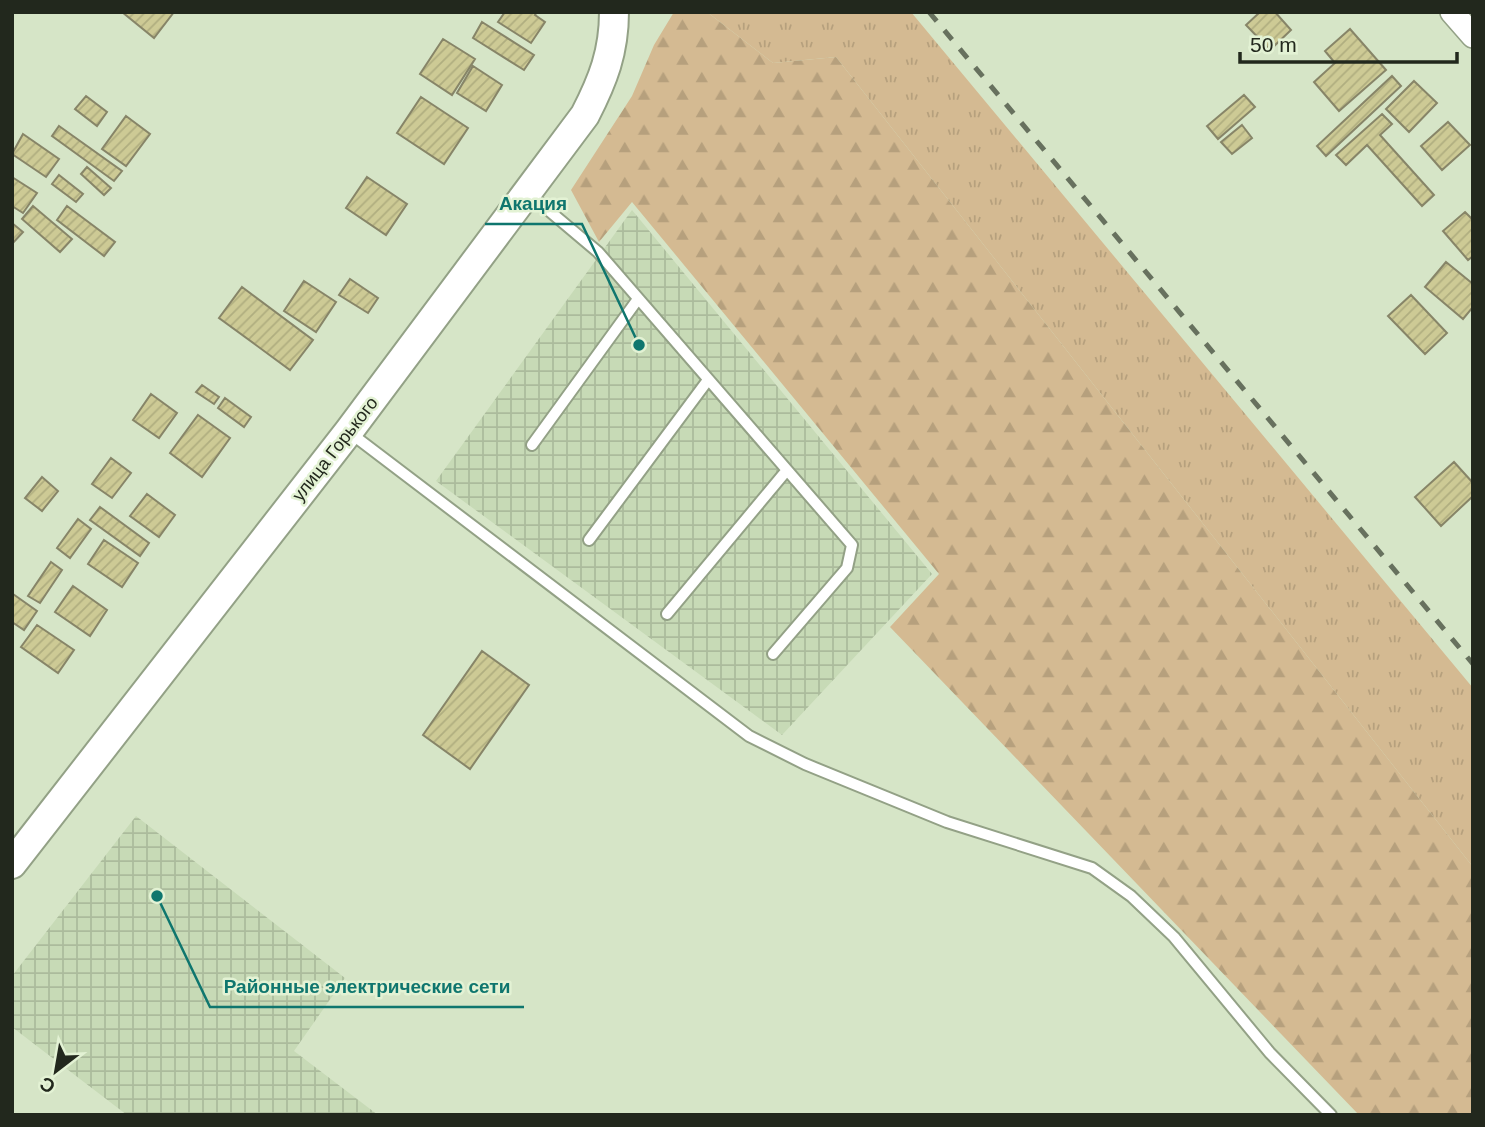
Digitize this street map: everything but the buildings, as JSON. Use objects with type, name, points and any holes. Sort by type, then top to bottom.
[{"type":"street","points":[[1452,12],[1473,36]]},
{"type":"street","name":"улица Горького","points":[[12,864],[349,431],[585,115],[605,76],[614,44],[614,13]]},
{"type":"lane","points":[[528,193],[598,252],[852,545],[847,568],[773,654]]},
{"type":"lane","points":[[532,445],[638,299]]},
{"type":"lane","points":[[589,540],[708,380]]},
{"type":"lane","points":[[349,431],[749,736],[805,764],[947,821],[1092,868],[1131,896],[1174,937],[1270,1053],[1331,1115]]},
{"type":"lane","points":[[667,614],[787,470]]},
{"type":"shaded area","points":[[632,210],[932,574],[782,735],[436,481]]},
{"type":"shaded area","points":[[136,816],[345,978],[294,1051],[378,1115],[127,1115],[12,1027],[12,976]]},
{"type":"green space","points":[[674,12],[707,12],[773,63],[836,57],[1473,867],[1473,1115],[1359,1115],[890,627],[939,574],[632,202],[599,242],[571,190],[632,96],[654,45]]},
{"type":"green space","points":[[707,12],[911,12],[1473,688],[1473,867],[836,57],[773,63]]},
{"type":"railway","points":[[929,12],[1473,664]]},
{"type":"place","name":"Акация","points":[[639,345]]},
{"type":"place","name":"Районные электрические сети","points":[[157,896]]}]
